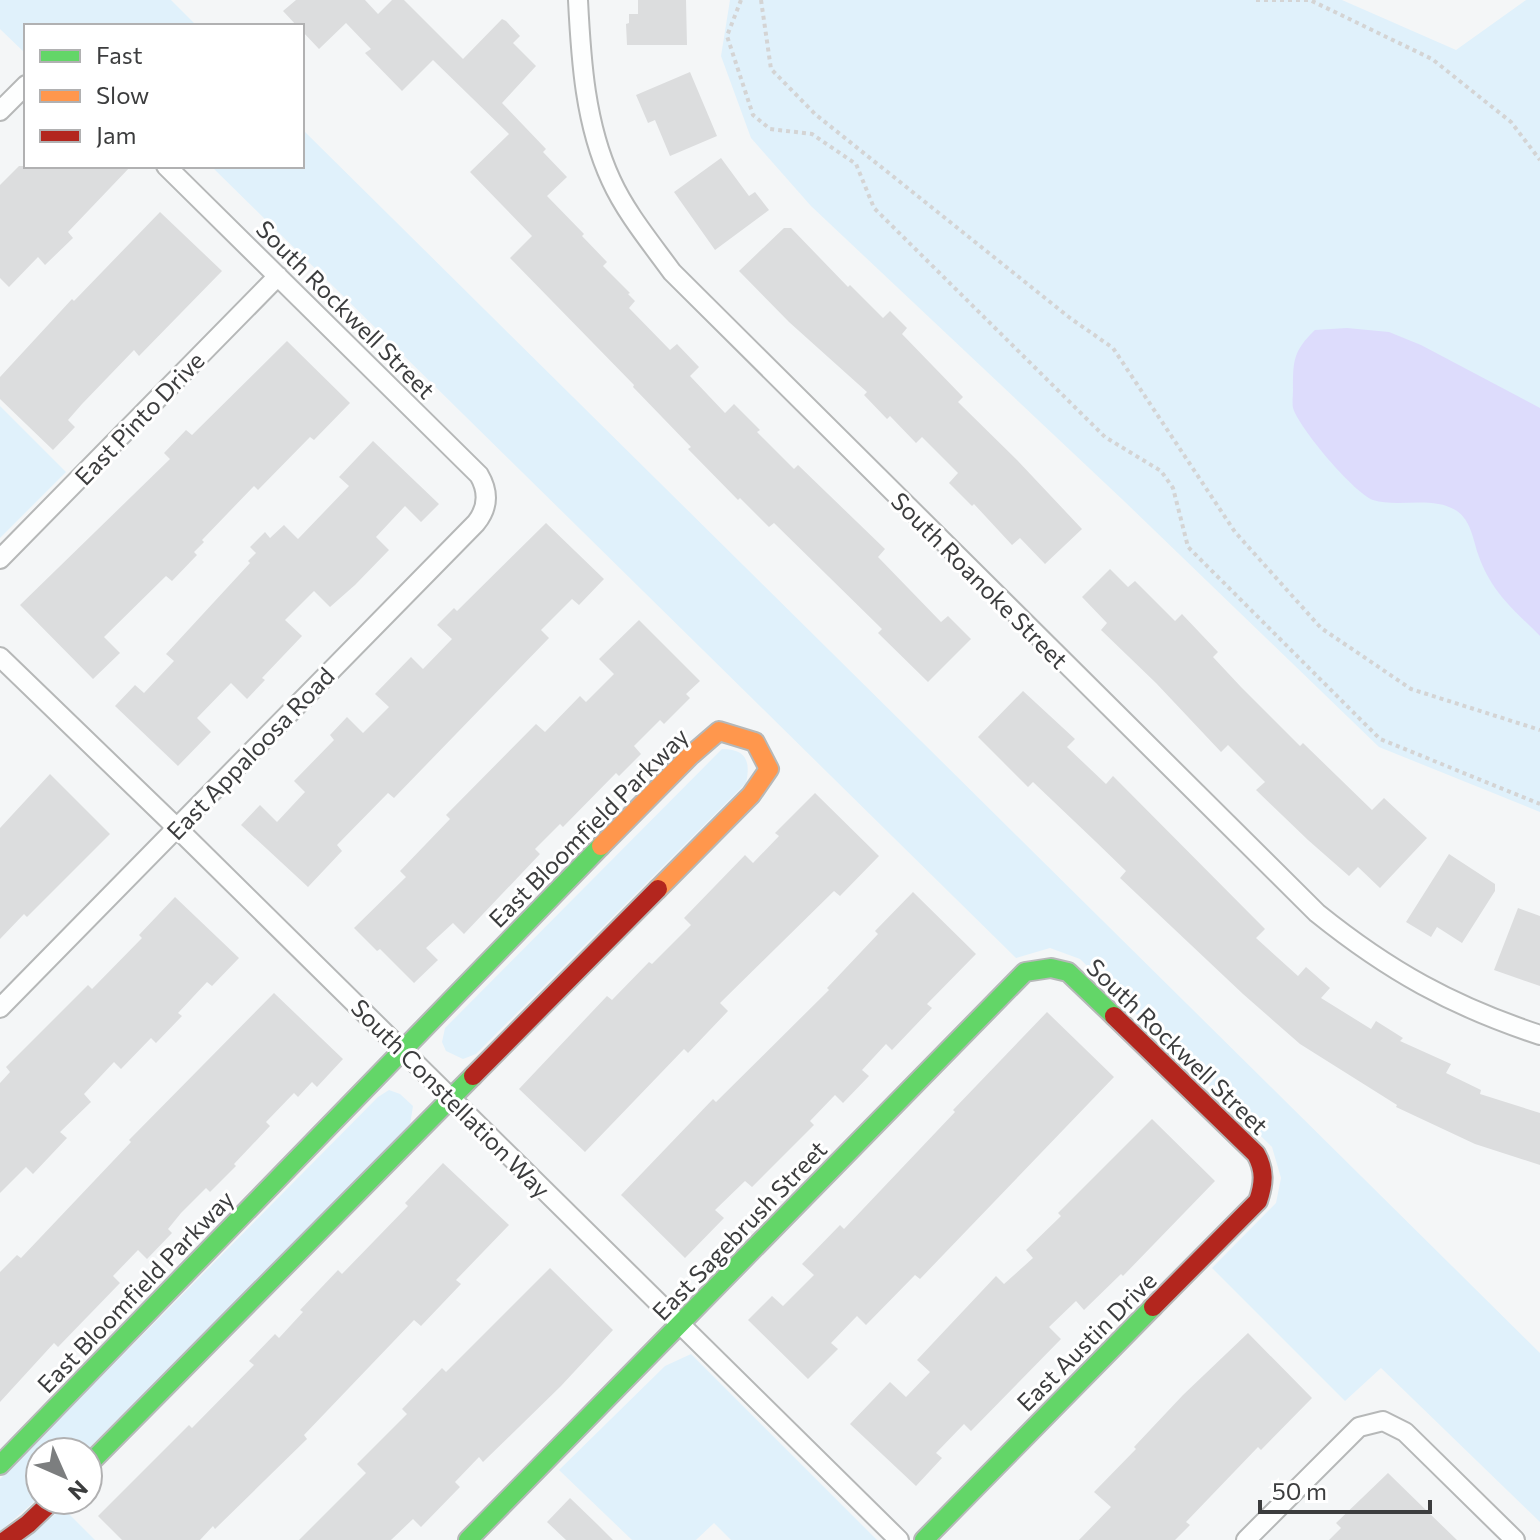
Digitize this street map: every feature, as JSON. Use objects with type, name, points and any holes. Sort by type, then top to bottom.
[{"type":"street","name":"South Roanoke Street","points":[[578,0],[581,63],[595,135],[611,181],[672,272],[1317,913],[1354,943],[1416,983],[1449,1001],[1540,1035]]},
{"type":"street","points":[[0,111],[24,87]]},
{"type":"street","name":"South Rockwell Street","points":[[168,168],[479,475],[486,491]]},
{"type":"street","name":"East Pinto Drive","points":[[0,559],[278,276]]},
{"type":"street","name":"East Appaloosa Road","points":[[0,1008],[476,523],[483,514],[486,491]]},
{"type":"street","name":"South Constellation Way","points":[[0,657],[899,1540]]},
{"type":"street","name":"East Bloomfield Parkway","points":[[0,1465],[690,756],[719,731],[755,742],[769,769],[751,795],[104,1449]]},
{"type":"street","name":"South Rockwell Street","points":[[1051,968],[1068,972],[1256,1154],[1264,1168]]},
{"type":"street","name":"East Sagebrush Street","points":[[468,1540],[1025,972],[1051,968]]},
{"type":"street","name":"East Austin Drive","points":[[924,1540],[1258,1201],[1264,1187],[1264,1168]]},
{"type":"street","points":[[1246,1540],[1349,1435],[1359,1427],[1376,1422],[1395,1425],[1405,1432],[1515,1540]]},
{"type":"street","points":[[6,1540],[36,1516]]},
{"type":"path","points":[[741,0],[727,36],[753,115],[770,129],[812,134],[856,164],[874,208],[1105,437],[1161,471],[1173,488],[1188,547],[1380,739],[1540,804]]},
{"type":"path","points":[[761,0],[771,69],[815,114],[1070,318],[1113,348],[1235,532],[1321,628],[1411,689],[1540,730]]},
{"type":"path","points":[[1256,0],[1310,0],[1432,59],[1511,122],[1540,160]]},
{"type":"shaded area","points":[[0,0],[171,0],[195,24],[24,24],[24,52],[0,29]]},
{"type":"shaded area","points":[[730,0],[1342,0],[1456,50],[1526,0],[1540,0],[1540,812],[1379,747],[811,206],[751,138],[721,56]]},
{"type":"shaded area","points":[[304,131],[1540,1353],[1540,1522],[1381,1368],[1345,1401],[1212,1268],[1276,1203],[1281,1178],[1272,1147],[1080,959],[1050,948],[1016,958],[213,168],[304,168]]},
{"type":"shaded area","points":[[0,406],[66,472],[0,538]]},
{"type":"shaded area","points":[[722,749],[737,751],[745,758],[748,768],[746,783],[476,1054],[463,1059],[446,1051],[442,1042],[445,1028]]},
{"type":"shaded area","points":[[389,1090],[400,1094],[413,1106],[410,1125],[101,1436],[43,1436],[378,1097]]},
{"type":"shaded area","points":[[691,1354],[877,1540],[731,1540],[714,1523],[696,1540],[632,1540],[559,1470],[665,1366]]},
{"type":"shaded area","points":[[24,1455],[24,1511],[0,1531],[0,1479]]},
{"type":"shaded area","points":[[53,1516],[71,1516],[95,1540],[23,1540]]},
{"type":"water","points":[[1347,328],[1389,332],[1421,345],[1540,408],[1540,636],[1489,579],[1462,515],[1448,506],[1383,502],[1364,495],[1316,444],[1297,417],[1293,401],[1294,364],[1298,351],[1315,330]]},
{"type":"building","points":[[296,0],[365,0],[378,14],[392,0],[404,0],[463,59],[502,19],[506,21],[520,36],[513,43],[536,66],[502,103],[546,149],[543,152],[567,177],[547,196],[584,234],[582,236],[607,262],[603,266],[630,293],[635,301],[629,308],[670,350],[677,344],[699,367],[690,376],[725,413],[734,404],[794,469],[798,465],[885,549],[878,557],[941,622],[948,616],[971,639],[928,682],[878,633],[882,629],[774,523],[769,527],[740,498],[738,500],[688,449],[691,447],[634,385],[510,258],[532,236],[470,172],[509,134],[433,60],[402,91],[365,53],[371,49],[346,23],[319,49],[304,33],[304,24],[295,24],[283,11]]},
{"type":"building","points":[[638,0],[686,0],[687,45],[627,45],[626,24],[629,23],[629,14],[638,14]]},
{"type":"building","points":[[690,72],[717,136],[670,156],[655,120],[648,123],[636,95]]},
{"type":"building","points":[[721,158],[749,196],[755,192],[769,210],[715,250],[674,192]]},
{"type":"building","points":[[19,166],[129,168],[68,232],[73,238],[45,265],[38,257],[9,287],[0,278],[0,185]]},
{"type":"building","points":[[160,212],[222,271],[139,356],[134,350],[82,404],[68,420],[75,427],[53,450],[0,399],[0,377],[72,299],[74,301]]},
{"type":"building","points":[[784,228],[791,228],[883,318],[890,311],[907,328],[902,334],[963,397],[958,402],[1082,529],[1045,564],[1020,538],[1012,545],[974,504],[972,506],[949,483],[958,473],[922,437],[916,443],[890,416],[887,419],[864,395],[867,392],[789,322],[739,271]]},
{"type":"building","points":[[287,341],[350,403],[314,440],[310,437],[258,490],[254,486],[202,540],[204,542],[194,552],[197,555],[172,581],[166,576],[104,637],[120,653],[93,679],[20,605],[170,459],[164,453],[186,430],[192,435]]},
{"type":"building","points":[[373,441],[439,504],[421,522],[405,506],[376,537],[389,550],[355,585],[330,607],[314,591],[285,620],[302,636],[262,678],[265,680],[247,699],[231,683],[197,718],[211,732],[178,766],[115,706],[135,685],[144,693],[174,661],[166,654],[250,563],[248,561],[256,553],[250,547],[265,532],[270,538],[284,525],[298,539],[349,486],[339,477]]},
{"type":"building","points":[[546,523],[604,579],[579,605],[572,599],[541,630],[549,638],[394,798],[388,793],[337,845],[342,851],[308,887],[241,825],[260,805],[277,822],[305,792],[294,781],[334,740],[330,735],[347,717],[363,733],[389,707],[375,694],[411,657],[423,669],[452,639],[437,625],[454,608],[457,611]]},
{"type":"building","points":[[1110,569],[1128,587],[1135,581],[1175,621],[1182,614],[1218,652],[1213,657],[1241,687],[1300,746],[1303,743],[1372,810],[1384,798],[1427,838],[1380,888],[1358,867],[1349,876],[1308,840],[1256,790],[1265,782],[1228,745],[1221,752],[1101,630],[1107,623],[1082,597]]},
{"type":"building","points":[[639,620],[700,681],[686,694],[690,698],[664,724],[660,720],[634,746],[641,754],[619,776],[616,773],[563,827],[560,824],[535,849],[540,854],[464,934],[453,923],[426,948],[438,960],[414,983],[354,928],[406,877],[400,871],[450,819],[446,815],[536,724],[545,732],[580,696],[586,702],[614,674],[599,659]]},
{"type":"building","points":[[1023,691],[1075,739],[1067,747],[1106,784],[1113,776],[1265,929],[1256,938],[1298,976],[1306,967],[1330,988],[1321,998],[1371,1029],[1376,1021],[1403,1038],[1400,1041],[1451,1064],[1446,1073],[1481,1090],[1480,1094],[1540,1113],[1540,1165],[1475,1144],[1396,1107],[1300,1044],[1243,994],[1120,878],[1126,871],[1033,782],[1028,787],[978,737]]},
{"type":"building","points":[[50,774],[110,834],[27,917],[24,914],[0,939],[0,828]]},
{"type":"building","points":[[815,793],[879,856],[840,896],[834,891],[720,1003],[728,1011],[688,1053],[684,1049],[585,1152],[519,1089],[607,996],[612,1000],[691,925],[684,918],[745,855],[753,863],[779,836],[775,833]]},
{"type":"building","points":[[1449,854],[1495,884],[1495,891],[1462,943],[1437,927],[1431,937],[1406,922]]},
{"type":"building","points":[[913,892],[976,954],[927,1004],[932,1008],[892,1050],[886,1044],[862,1070],[869,1076],[843,1103],[835,1095],[810,1121],[814,1125],[752,1187],[745,1181],[715,1210],[724,1218],[685,1258],[621,1195],[713,1099],[716,1102],[829,990],[827,988],[878,934],[875,931]]},
{"type":"building","points":[[175,897],[239,958],[212,986],[207,982],[178,1013],[182,1016],[156,1043],[151,1038],[121,1069],[114,1062],[84,1094],[91,1102],[60,1132],[67,1138],[33,1174],[26,1167],[0,1193],[0,1083],[10,1072],[6,1067],[88,985],[92,989],[142,938],[139,935]]},
{"type":"building","points":[[1518,908],[1540,916],[1540,986],[1494,970]]},
{"type":"building","points":[[274,993],[343,1059],[317,1087],[312,1082],[298,1097],[294,1093],[266,1122],[270,1126],[234,1164],[236,1166],[210,1192],[206,1188],[181,1213],[168,1229],[172,1233],[147,1259],[138,1250],[113,1276],[120,1283],[58,1347],[54,1343],[0,1402],[0,1272],[17,1255],[21,1258],[131,1142],[129,1140]]},
{"type":"building","points":[[1047,1012],[1114,1077],[920,1279],[915,1275],[866,1325],[857,1316],[831,1343],[838,1349],[808,1379],[748,1320],[772,1296],[783,1306],[814,1275],[802,1264],[840,1225],[844,1229]]},
{"type":"building","points":[[1152,1119],[1215,1181],[1123,1276],[1121,1274],[1084,1310],[1076,1301],[1049,1327],[1061,1339],[971,1431],[964,1424],[936,1453],[942,1458],[916,1486],[850,1424],[890,1382],[906,1397],[930,1372],[917,1360],[996,1276],[1004,1284],[1033,1258],[1026,1250],[1061,1216],[1058,1213]]},
{"type":"building","points":[[443,1163],[509,1225],[456,1280],[461,1284],[421,1326],[414,1320],[304,1435],[307,1439],[215,1529],[213,1526],[200,1540],[122,1540],[98,1516],[104,1516],[104,1510],[254,1365],[249,1361],[275,1334],[279,1338],[303,1312],[300,1310],[338,1270],[342,1274],[408,1206],[405,1203]]},
{"type":"building","points":[[550,1268],[613,1330],[483,1462],[479,1457],[455,1482],[460,1487],[421,1527],[413,1519],[391,1540],[299,1540],[366,1473],[357,1464],[407,1414],[402,1409],[442,1368],[446,1372]]},
{"type":"building","points":[[1248,1333],[1312,1398],[1261,1450],[1258,1447],[1186,1522],[1190,1525],[1175,1540],[1079,1540],[1111,1507],[1094,1492],[1183,1395]]},
{"type":"building","points":[[1388,1473],[1457,1540],[1329,1540],[1341,1528],[1336,1523]]},
{"type":"building","points":[[570,1498],[613,1540],[566,1540],[547,1522]]},
{"type":"traffic: fast","points":[[0,1465],[601,846]]},
{"type":"traffic: fast","points":[[468,1540],[1025,972],[1051,968],[1068,972],[1114,1016]]},
{"type":"traffic: fast","points":[[104,1449],[473,1076]]},
{"type":"traffic: fast","points":[[924,1540],[1153,1307]]},
{"type":"traffic: slow","points":[[601,846],[719,731],[755,742],[769,769],[751,795],[658,889]]},
{"type":"traffic: jam","points":[[473,1076],[658,889]]},
{"type":"traffic: jam","points":[[1114,1016],[1256,1154],[1262,1171],[1258,1201],[1153,1307]]},
{"type":"traffic: jam","points":[[6,1540],[36,1516]]}]
